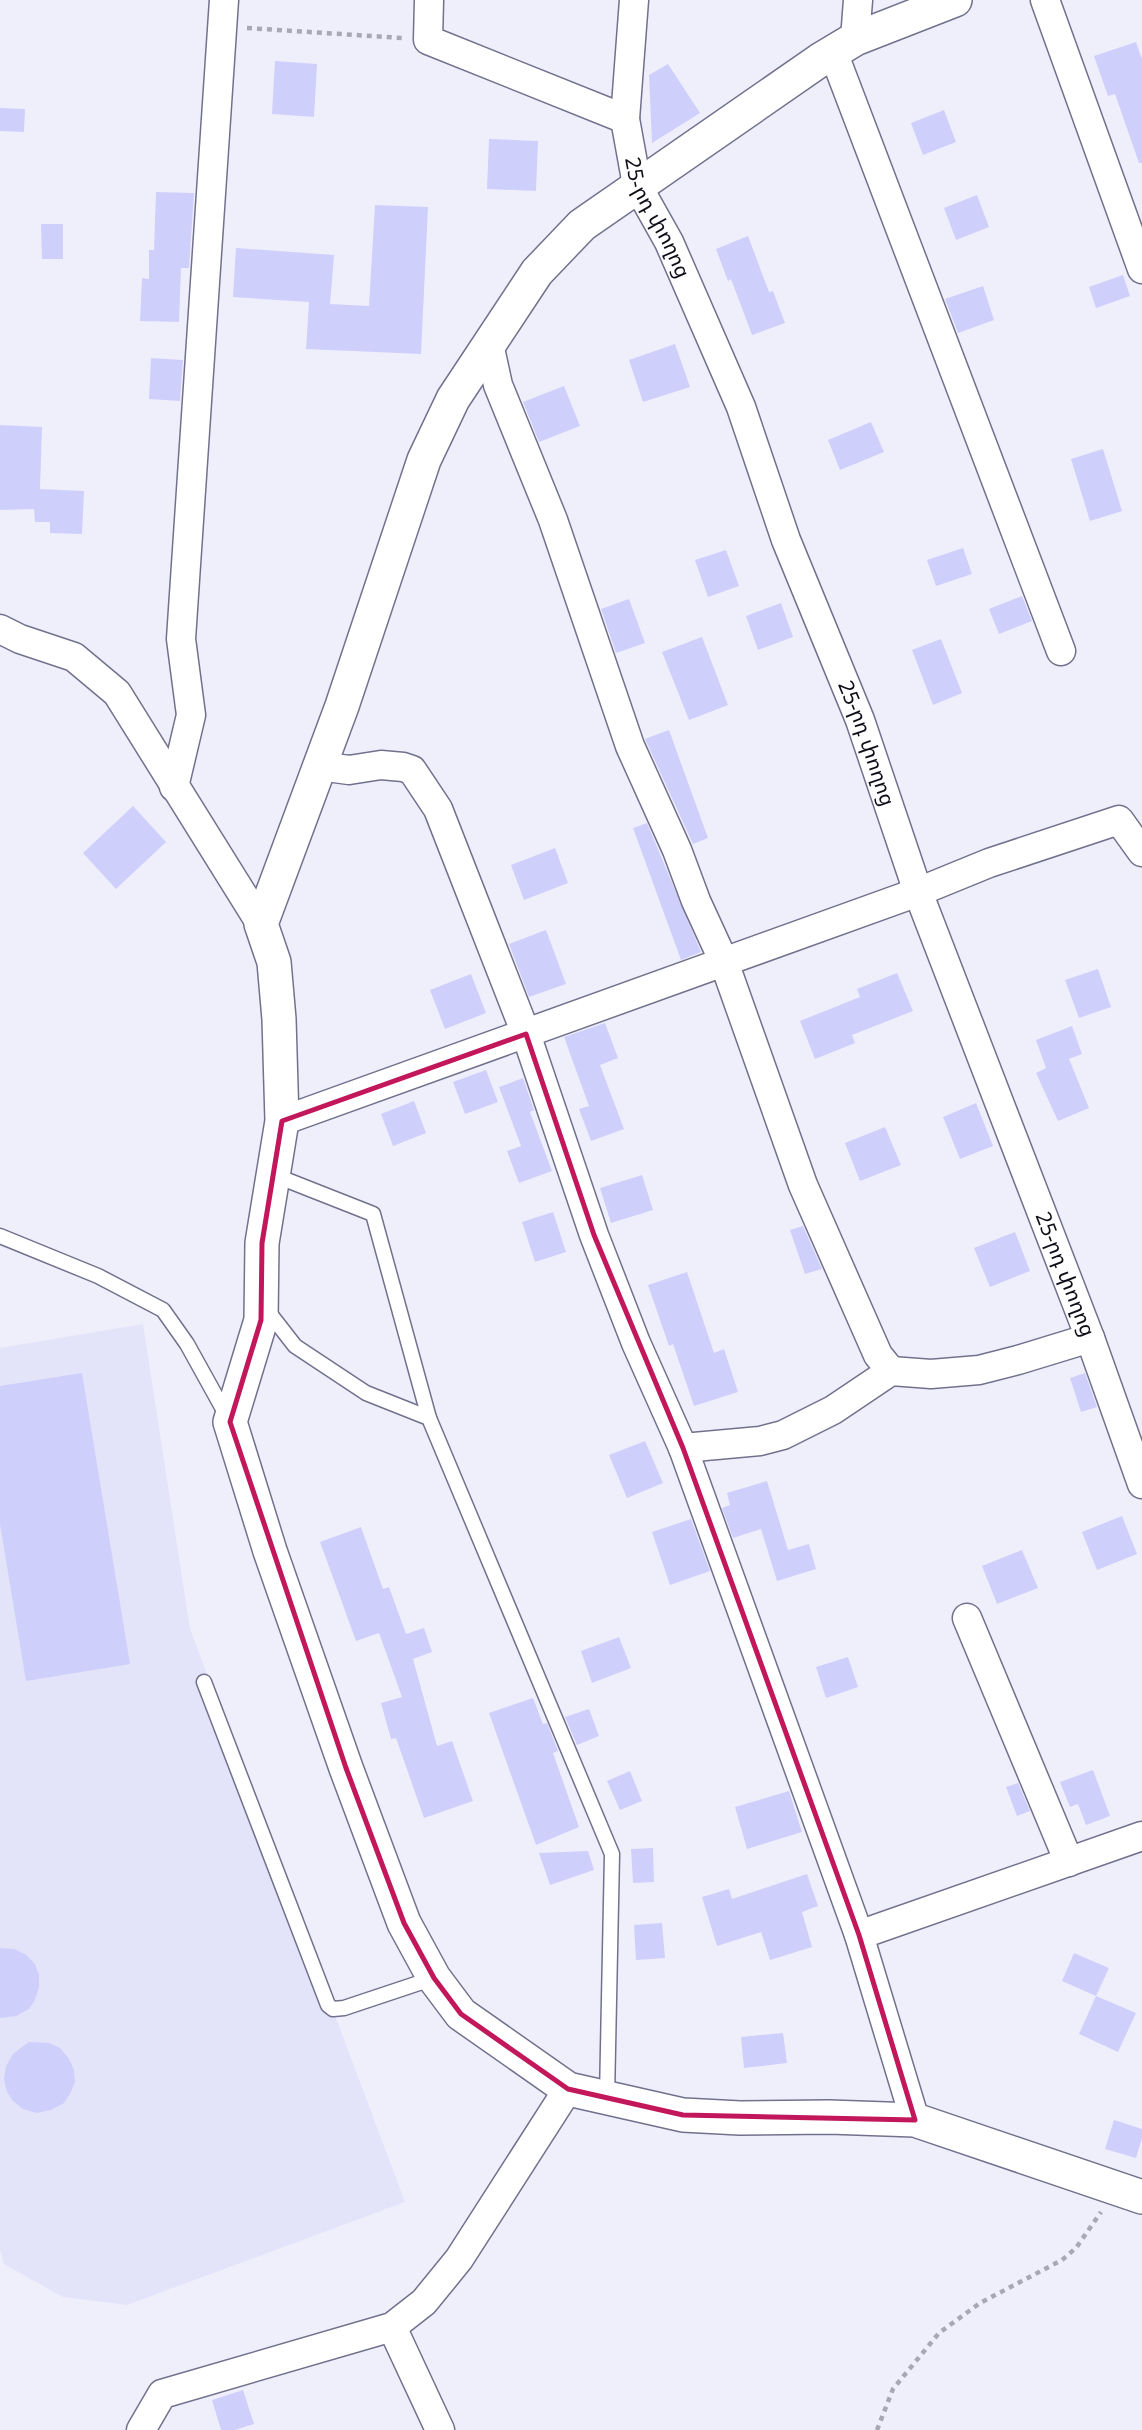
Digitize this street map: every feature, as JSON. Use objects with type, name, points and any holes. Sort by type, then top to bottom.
[{"type":"street","points":[[429,0],[428,40],[625,119]]},
{"type":"street","name":"25-րդ փողոց","points":[[634,0],[625,119],[637,185],[669,242],[741,407],[786,540],[860,720],[918,892],[1090,1338],[1142,1484]]},
{"type":"street","points":[[858,0],[844,46],[1061,651]]},
{"type":"street","points":[[261,923],[342,706],[424,460],[453,400],[537,272],[582,225],[844,46],[955,0]]},
{"type":"street","points":[[1045,0],[1142,269]]},
{"type":"street","points":[[174,787],[191,715],[181,639],[224,13]]},
{"type":"street","points":[[489,344],[498,385],[553,520],[630,747],[724,962],[803,1185],[878,1355],[891,1371]]},
{"type":"street","points":[[0,629],[20,639],[74,657],[117,693],[261,923],[274,962],[279,1019],[282,1121],[262,1243],[261,1320],[230,1422],[270,1551],[345,1768],[404,1923],[434,1978],[461,2014],[568,2089],[683,2115],[915,2120],[1128,2192]]},
{"type":"street","points":[[319,766],[349,770],[381,765],[403,767],[412,771],[438,809],[526,1034],[594,1235],[636,1343],[683,1448],[859,1935],[915,2120]]},
{"type":"street","points":[[282,1121],[918,892],[989,863],[1119,820],[1142,852]]},
{"type":"street","points":[[683,1448],[760,1441],[783,1434],[833,1409],[891,1371],[931,1374],[979,1370],[1090,1338]]},
{"type":"street","points":[[967,1618],[1069,1862]]},
{"type":"street","points":[[859,1935],[1142,1836]]},
{"type":"street","points":[[141,2430],[162,2394],[392,2327],[424,2302],[459,2259],[568,2089]]},
{"type":"street","points":[[392,2327],[440,2430]]},
{"type":"lane","points":[[274,1175],[373,1214],[429,1418],[612,1854],[607,2098]]},
{"type":"lane","points":[[0,1236],[98,1276],[163,1310],[187,1344],[230,1422]]},
{"type":"lane","points":[[262,1304],[295,1346],[366,1393],[429,1418]]},
{"type":"lane","points":[[204,1682],[328,2006],[333,2009],[344,2008],[434,1978]]},
{"type":"path","points":[[224,13],[428,40]]},
{"type":"path","points":[[877,2430],[893,2389],[939,2333],[980,2303],[1062,2260],[1128,2192]]},
{"type":"highlighted area","points":[[526,1034],[594,1235],[683,1448],[859,1935],[915,2120],[683,2115],[568,2089],[461,2014],[434,1978],[404,1923],[346,1768],[230,1422],[261,1320],[262,1243],[282,1121]]},
{"type":"shaded area","points":[[143,1324],[190,1629],[405,2202],[127,2305],[63,2297],[4,2264],[0,2249],[0,1348]]},
{"type":"building","points":[[1136,42],[1142,59],[1142,163],[1139,163],[1115,94],[1108,96],[1094,56]]},
{"type":"building","points":[[275,61],[317,64],[314,117],[272,114]]},
{"type":"building","points":[[668,64],[700,113],[652,143],[649,75]]},
{"type":"building","points":[[0,108],[25,109],[24,132],[0,131]]},
{"type":"building","points":[[944,110],[956,142],[923,155],[911,123]]},
{"type":"building","points":[[489,139],[538,141],[536,191],[487,189]]},
{"type":"building","points":[[156,192],[194,193],[189,268],[181,268],[179,322],[140,321],[142,278],[149,279],[149,250],[154,250]]},
{"type":"building","points":[[977,195],[989,227],[956,240],[944,208]]},
{"type":"building","points":[[375,205],[428,207],[421,354],[306,349],[309,302],[233,297],[236,248],[334,255],[330,304],[369,306]]},
{"type":"building","points":[[41,224],[63,224],[63,259],[42,259]]},
{"type":"building","points":[[748,236],[769,292],[773,291],[785,323],[752,335],[731,279],[728,281],[716,249]]},
{"type":"building","points":[[1123,275],[1130,296],[1096,308],[1089,287]]},
{"type":"building","points":[[983,286],[994,320],[958,333],[945,299]]},
{"type":"building","points":[[675,344],[690,387],[643,402],[629,360]]},
{"type":"building","points":[[151,358],[183,360],[180,401],[149,399]]},
{"type":"building","points":[[564,386],[580,426],[539,442],[523,402]]},
{"type":"building","points":[[871,422],[884,452],[840,470],[828,440]]},
{"type":"building","points":[[0,425],[42,427],[40,489],[84,491],[82,534],[50,533],[50,522],[35,522],[34,509],[0,510]]},
{"type":"building","points":[[1103,449],[1122,511],[1090,521],[1071,459]]},
{"type":"building","points":[[963,548],[972,574],[936,586],[927,560]]},
{"type":"building","points":[[726,550],[739,586],[708,597],[695,560]]},
{"type":"building","points":[[1022,596],[1032,621],[999,634],[989,609]]},
{"type":"building","points":[[629,599],[645,643],[616,653],[601,609]]},
{"type":"building","points":[[781,603],[793,637],[758,650],[746,616]]},
{"type":"building","points":[[702,637],[728,705],[689,720],[662,652]]},
{"type":"building","points":[[941,639],[962,693],[933,705],[912,650]]},
{"type":"building","points":[[669,730],[708,838],[693,844],[645,739]]},
{"type":"building","points":[[133,806],[166,842],[116,889],[83,853]]},
{"type":"building","points":[[647,823],[701,952],[681,960],[633,828]]},
{"type":"building","points":[[555,848],[568,883],[524,900],[511,865]]},
{"type":"building","points":[[546,930],[566,984],[529,997],[509,944]]},
{"type":"building","points":[[1098,969],[1111,1007],[1079,1018],[1065,980]]},
{"type":"building","points":[[897,973],[913,1011],[852,1035],[855,1043],[815,1059],[800,1021],[860,997],[857,989]]},
{"type":"building","points":[[471,974],[486,1013],[445,1029],[430,990]]},
{"type":"building","points":[[605,1023],[618,1058],[600,1065],[624,1129],[591,1141],[579,1109],[589,1106],[564,1037]]},
{"type":"building","points":[[1072,1026],[1082,1054],[1069,1059],[1089,1108],[1058,1121],[1036,1073],[1046,1068],[1036,1040]]},
{"type":"building","points":[[486,1070],[498,1102],[465,1114],[453,1082]]},
{"type":"building","points":[[523,1078],[534,1110],[530,1112],[552,1171],[519,1183],[507,1151],[521,1146],[499,1087]]},
{"type":"building","points":[[414,1101],[426,1133],[393,1146],[381,1114]]},
{"type":"building","points":[[976,1103],[993,1146],[960,1159],[943,1117]]},
{"type":"building","points":[[885,1127],[901,1165],[860,1181],[845,1143]]},
{"type":"building","points":[[642,1175],[653,1210],[611,1223],[600,1188]]},
{"type":"building","points":[[553,1212],[566,1252],[535,1262],[522,1222]]},
{"type":"building","points":[[803,1226],[822,1269],[805,1274],[790,1230]]},
{"type":"building","points":[[1015,1232],[1030,1271],[990,1287],[974,1248]]},
{"type":"building","points":[[687,1272],[714,1353],[724,1349],[738,1392],[694,1406],[673,1344],[669,1346],[648,1285]]},
{"type":"building","points":[[82,1373],[130,1664],[26,1681],[0,1524],[0,1386]]},
{"type":"building","points":[[1085,1373],[1097,1407],[1081,1412],[1070,1378]]},
{"type":"building","points":[[645,1441],[663,1483],[627,1498],[609,1455]]},
{"type":"building","points":[[767,1481],[788,1550],[809,1544],[816,1569],[777,1581],[761,1529],[733,1538],[722,1508],[730,1505],[727,1493]]},
{"type":"building","points":[[1122,1516],[1137,1554],[1097,1570],[1082,1532]]},
{"type":"building","points":[[691,1519],[710,1571],[670,1585],[652,1532]]},
{"type":"building","points":[[361,1527],[383,1589],[389,1587],[406,1634],[424,1628],[432,1652],[413,1659],[437,1746],[452,1741],[473,1801],[424,1818],[396,1738],[391,1739],[381,1703],[402,1697],[379,1633],[356,1641],[320,1542]]},
{"type":"building","points":[[1022,1550],[1038,1588],[997,1604],[982,1566]]},
{"type":"building","points":[[619,1637],[631,1668],[592,1683],[581,1651]]},
{"type":"building","points":[[848,1657],[858,1687],[826,1698],[816,1667]]},
{"type":"building","points":[[533,1698],[558,1751],[553,1753],[579,1827],[536,1845],[489,1713]]},
{"type":"building","points":[[589,1709],[599,1736],[577,1745],[565,1717]]},
{"type":"building","points":[[1093,1770],[1110,1816],[1086,1825],[1078,1804],[1070,1807],[1060,1782]]},
{"type":"building","points":[[630,1771],[642,1801],[620,1810],[607,1781]]},
{"type":"building","points":[[1018,1783],[1030,1811],[1017,1816],[1006,1787]]},
{"type":"building","points":[[789,1791],[802,1832],[747,1849],[735,1807]]},
{"type":"building","points":[[653,1848],[654,1882],[633,1883],[631,1849]]},
{"type":"building","points":[[588,1851],[594,1870],[550,1885],[539,1853]]},
{"type":"building","points":[[807,1874],[818,1906],[802,1912],[812,1947],[770,1960],[761,1932],[717,1946],[702,1897],[729,1889],[732,1899]]},
{"type":"building","points":[[662,1923],[665,1958],[636,1960],[634,1925]]},
{"type":"building","points":[[0,1948],[14,1949],[25,1954],[35,1964],[39,1987],[29,2009],[16,2016],[0,2018]]},
{"type":"building","points":[[1074,1953],[1109,1968],[1096,1996],[1062,1981]]},
{"type":"building","points":[[1096,1996],[1136,2013],[1118,2052],[1079,2034]]},
{"type":"building","points":[[783,2033],[787,2063],[744,2068],[741,2037]]},
{"type":"building","points":[[29,2042],[49,2043],[60,2048],[74,2070],[75,2082],[70,2094],[64,2103],[51,2110],[37,2113],[23,2109],[7,2092],[4,2079],[6,2066],[13,2054]]},
{"type":"building","points":[[1114,2120],[1142,2129],[1136,2158],[1105,2149]]},
{"type":"building","points":[[243,2390],[254,2424],[235,2430],[221,2430],[212,2400]]}]
